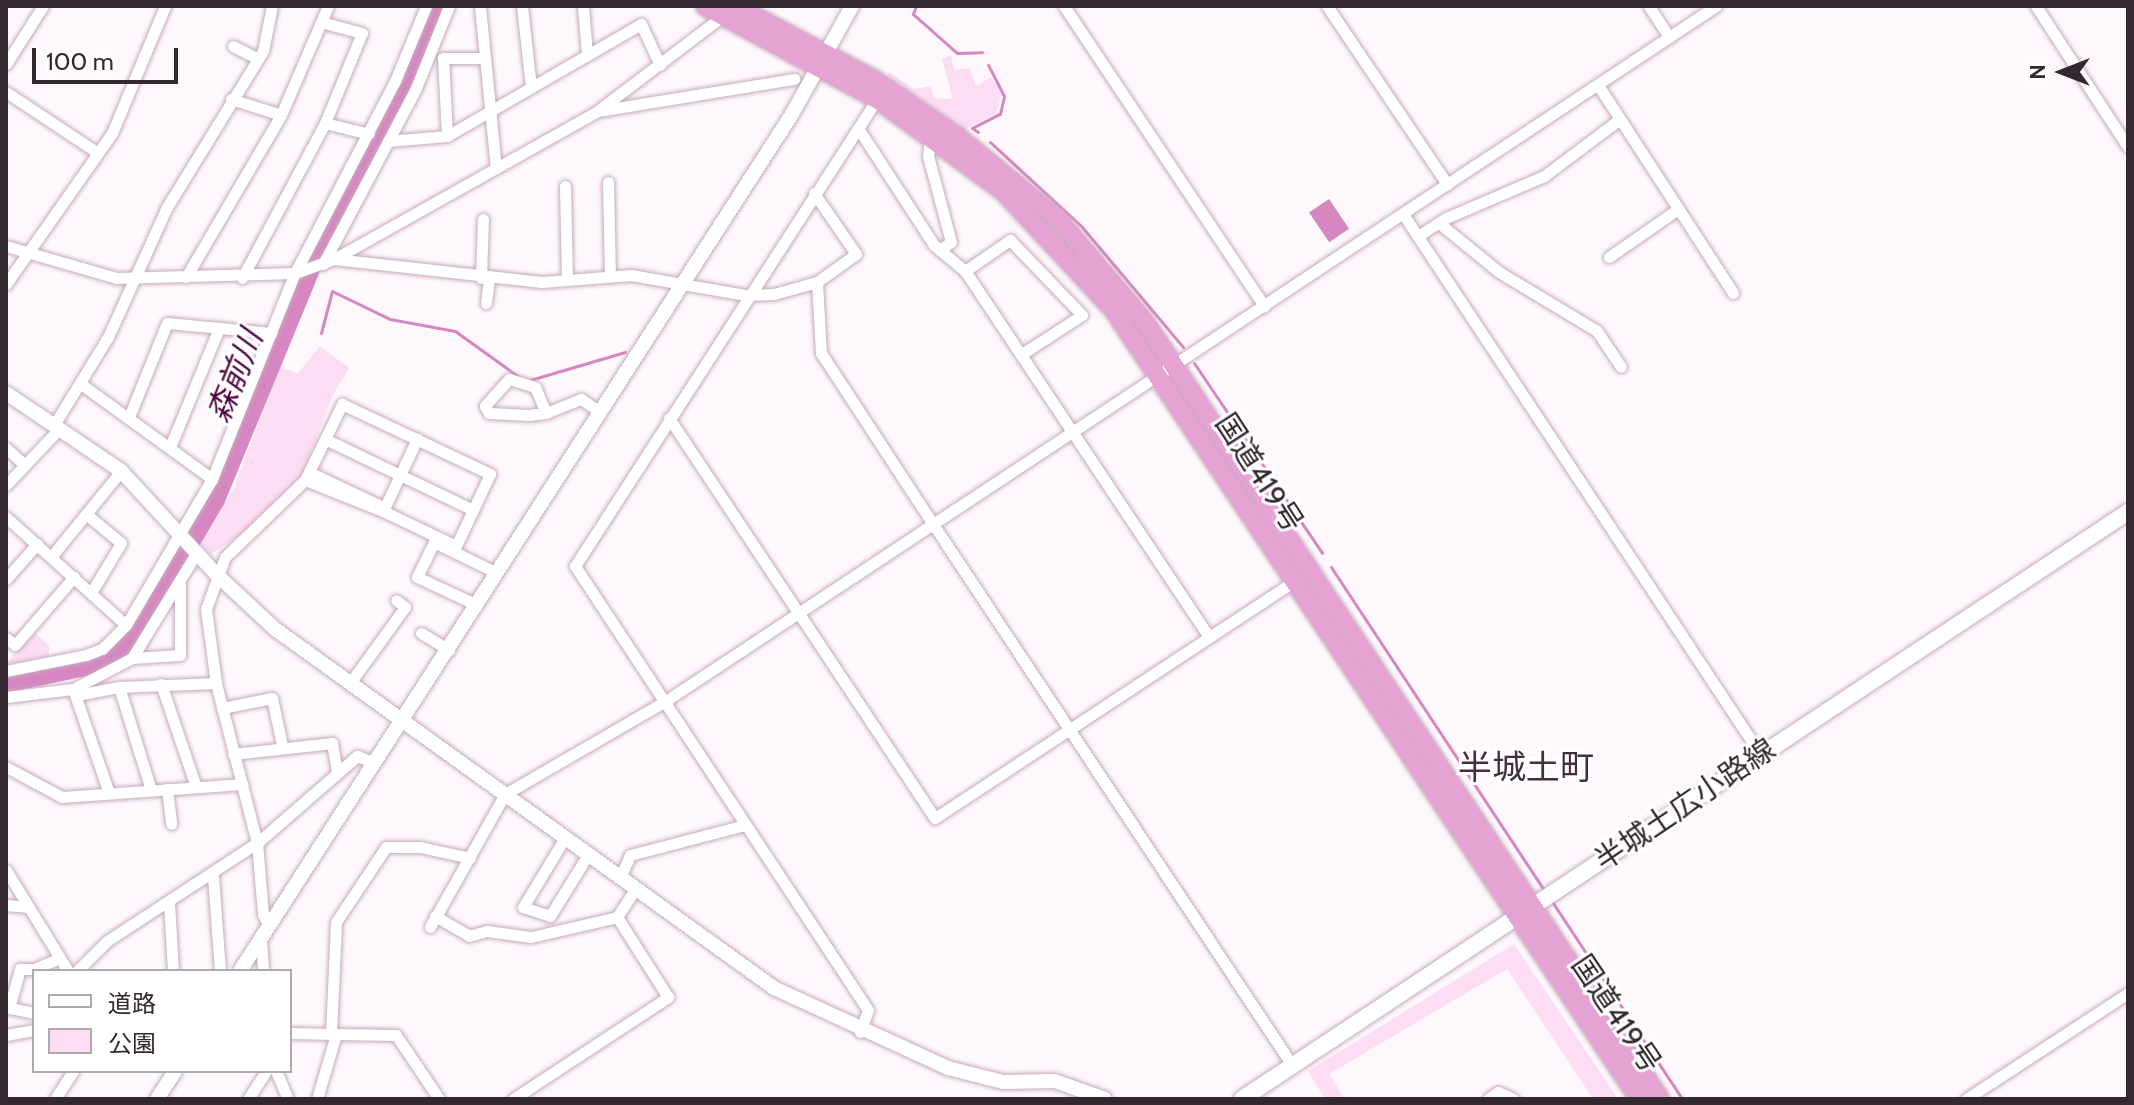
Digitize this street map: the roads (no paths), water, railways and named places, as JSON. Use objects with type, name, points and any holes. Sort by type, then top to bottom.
[{"type":"highway","name":"国道419号","points":[[705,6],[733,8],[958,137],[1056,217],[1168,370],[1536,904],[1660,1099]]},
{"type":"highway","name":"国道419号","points":[[825,60],[1002,190],[1168,370],[1296,580],[1536,904],[1639,1099]]},
{"type":"main road","name":"半城土広小路線","points":[[1242,1099],[2128,512]]},
{"type":"street","points":[[6,64],[43,6]]},
{"type":"street","points":[[6,284],[98,153],[125,107],[165,6]]},
{"type":"street","points":[[6,485],[57,427],[81,384],[135,280],[167,207],[200,161],[231,99],[258,59],[272,6]]},
{"type":"street","points":[[186,277],[281,115],[328,6]]},
{"type":"street","points":[[6,671],[102,649],[126,625],[182,535],[212,479],[295,273],[369,134],[426,6]]},
{"type":"street","points":[[329,262],[449,6]]},
{"type":"street","points":[[480,6],[496,168]]},
{"type":"street","points":[[522,6],[531,88]]},
{"type":"street","points":[[583,6],[587,55]]},
{"type":"street","points":[[241,969],[373,762],[449,650],[825,60],[852,6]]},
{"type":"street","points":[[1064,6],[1264,306]]},
{"type":"street","points":[[1327,6],[1447,184]]},
{"type":"street","points":[[1649,6],[1669,37]]},
{"type":"street","points":[[636,888],[617,917],[531,937],[487,931],[469,936],[433,922],[505,794],[664,702],[1716,6]]},
{"type":"street","points":[[2036,6],[2128,147]]},
{"type":"street","points":[[6,246],[135,280],[242,278],[295,273],[329,262],[596,112],[733,8]]},
{"type":"street","points":[[242,278],[325,123],[362,33],[321,22]]},
{"type":"street","points":[[388,141],[447,136],[641,24],[660,65]]},
{"type":"street","points":[[233,46],[258,59]]},
{"type":"street","points":[[447,136],[443,58],[483,58]]},
{"type":"street","points":[[596,112],[794,79]]},
{"type":"street","points":[[1598,85],[1733,293]]},
{"type":"street","points":[[6,92],[98,153]]},
{"type":"street","points":[[231,99],[281,115]]},
{"type":"street","points":[[860,1032],[868,1010],[575,566],[746,295],[877,99]]},
{"type":"street","points":[[1418,236],[1439,223],[1544,176],[1620,119]]},
{"type":"street","points":[[325,123],[369,134]]},
{"type":"street","points":[[858,128],[939,250],[965,271],[1209,637]]},
{"type":"street","points":[[930,137],[928,156],[951,242],[939,250]]},
{"type":"street","points":[[608,182],[610,276]]},
{"type":"street","points":[[565,186],[567,280]]},
{"type":"street","points":[[329,262],[485,278],[567,280],[610,276],[684,282],[746,295],[774,294],[817,282],[856,254],[814,193]]},
{"type":"street","points":[[1609,257],[1678,209]]},
{"type":"street","points":[[1403,214],[1761,755]]},
{"type":"street","points":[[483,219],[486,303]]},
{"type":"street","points":[[1439,223],[1499,272],[1597,331],[1621,367]]},
{"type":"street","points":[[965,271],[1010,240],[1082,315],[1022,354]]},
{"type":"street","points":[[817,282],[821,353],[1292,1065]]},
{"type":"street","points":[[129,417],[167,323],[272,333]]},
{"type":"street","points":[[170,447],[219,328]]},
{"type":"street","points":[[546,413],[535,387],[520,386],[509,379],[485,406],[489,413],[546,413],[581,399],[600,412]]},
{"type":"street","points":[[81,384],[212,479]]},
{"type":"street","points":[[6,393],[121,471],[217,575],[275,629],[774,988],[860,1032],[977,1077],[1015,1083],[1055,1081],[1105,1099]]},
{"type":"street","points":[[263,969],[265,932],[257,843],[216,683],[206,609],[217,575],[235,544],[307,476],[342,404],[490,474],[456,546],[384,510],[371,511],[307,476]]},
{"type":"street","points":[[669,418],[935,818],[1296,580]]},
{"type":"street","points":[[325,439],[473,510]]},
{"type":"street","points":[[384,510],[417,439]]},
{"type":"street","points":[[6,448],[24,464]]},
{"type":"street","points":[[51,557],[121,471]]},
{"type":"street","points":[[86,514],[121,543],[91,593]]},
{"type":"street","points":[[6,517],[126,625]]},
{"type":"street","points":[[477,605],[417,577],[434,542],[497,573]]},
{"type":"street","points":[[6,579],[37,544]]},
{"type":"street","points":[[75,692],[132,658],[197,552]]},
{"type":"street","points":[[6,638],[15,645],[74,577]]},
{"type":"street","points":[[132,658],[180,655],[180,584]]},
{"type":"street","points":[[350,683],[405,607],[396,600]]},
{"type":"street","points":[[421,633],[449,650]]},
{"type":"street","points":[[6,697],[161,684],[216,683]]},
{"type":"street","points":[[161,684],[196,787]]},
{"type":"street","points":[[119,687],[151,790]]},
{"type":"street","points":[[75,692],[109,793]]},
{"type":"street","points":[[222,708],[272,698],[282,745]]},
{"type":"street","points":[[233,754],[282,745],[332,743],[337,770]]},
{"type":"street","points":[[79,969],[107,941],[213,876],[257,843],[337,770],[357,756],[373,762]]},
{"type":"street","points":[[6,767],[62,797],[243,784]]},
{"type":"street","points":[[167,789],[171,824]]},
{"type":"street","points":[[621,876],[630,855],[745,825]]},
{"type":"street","points":[[566,836],[523,907],[550,916],[589,853]]},
{"type":"street","points":[[317,1099],[334,1034],[336,922],[386,847],[420,847],[470,858]]},
{"type":"street","points":[[6,870],[67,969]]},
{"type":"street","points":[[213,876],[220,969]]},
{"type":"street","points":[[169,902],[173,969]]},
{"type":"street","points":[[6,905],[29,907]]},
{"type":"street","points":[[513,1099],[668,997],[617,917]]},
{"type":"street","points":[[32,1013],[7,1008],[20,969],[60,958]]},
{"type":"street","points":[[1966,1099],[2128,993]]},
{"type":"street","points":[[6,1035],[32,1030]]},
{"type":"street","points":[[292,1033],[396,1035],[439,1099]]},
{"type":"street","points":[[55,1099],[72,1073]]},
{"type":"street","points":[[157,1099],[174,1073]]},
{"type":"street","points":[[248,1099],[265,1073]]},
{"type":"street","points":[[277,1073],[288,1099]]},
{"type":"street","points":[[1488,1099],[1498,1092],[1514,1099]]},
{"type":"waterway","name":"森前川","points":[[6,684],[104,663],[119,652],[162,592],[216,500],[316,257],[441,6]]},
{"type":"waterway","points":[[916,6],[913,14],[957,53],[982,52]]},
{"type":"waterway","points":[[978,132],[972,128],[1000,114],[1004,96],[988,65]]},
{"type":"waterway","points":[[990,142],[1082,227],[1183,347]]},
{"type":"waterway","points":[[321,333],[332,291],[390,319],[455,331],[519,377]]},
{"type":"waterway","points":[[530,380],[625,352]]},
{"type":"waterway","points":[[1194,363],[1322,553]]},
{"type":"waterway","points":[[1331,567],[1545,891]]},
{"type":"waterway","points":[[1551,900],[1682,1099]]},
{"type":"district","name":"半城土町","points":[[1526,768]]}]
